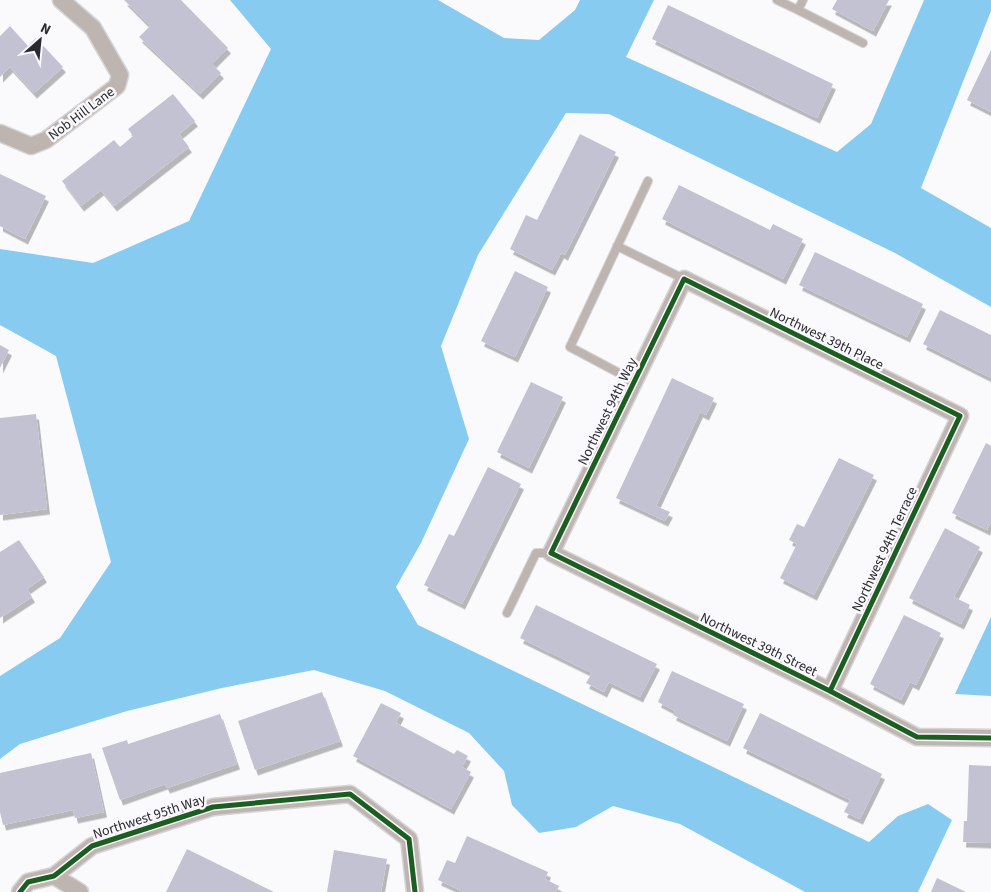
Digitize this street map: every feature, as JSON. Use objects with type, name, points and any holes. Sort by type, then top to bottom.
[{"type":"street","name":"Nob Hill Lane","points":[[0,133],[31,146],[46,140],[118,86],[120,75],[93,28],[61,0]]},
{"type":"street","name":"Northwest 94th Way","points":[[551,553],[684,279]]},
{"type":"street","name":"Northwest 39th Place","points":[[684,279],[960,416]]},
{"type":"street","name":"Northwest 94th Terrace","points":[[830,691],[960,416]]},
{"type":"street","name":"Northwest 39th Street","points":[[551,553],[830,691],[917,737],[991,738]]},
{"type":"street","name":"Northwest 95th Way","points":[[54,876],[92,846],[213,807],[350,794],[409,839],[415,892]]},
{"type":"street","points":[[20,892],[28,882],[54,876],[80,892]]},
{"type":"lane","points":[[777,0],[863,43]]},
{"type":"lane","points":[[798,10],[803,0]]},
{"type":"lane","points":[[634,381],[570,347],[648,181]]},
{"type":"lane","points":[[617,246],[684,279]]},
{"type":"lane","points":[[507,613],[536,553],[551,553]]},
{"type":"water","points":[[230,0],[438,0],[504,38],[539,40],[575,10],[580,0],[654,0],[626,57],[837,152],[871,124],[924,0],[991,0],[991,11],[921,188],[991,228],[991,307],[895,253],[609,114],[566,113],[478,255],[441,346],[469,439],[421,543],[396,587],[418,625],[869,842],[898,816],[928,804],[952,820],[918,892],[805,892],[680,824],[613,806],[576,827],[539,833],[512,805],[504,771],[469,733],[385,691],[314,670],[222,688],[127,711],[20,744],[0,759],[0,676],[60,638],[111,562],[56,356],[0,325],[0,249],[93,263],[189,221],[271,49]]},
{"type":"water","points":[[991,617],[991,696],[955,694]]},
{"type":"building","points":[[124,0],[181,0],[228,48],[212,64],[221,73],[200,94],[139,37],[150,26]]},
{"type":"building","points":[[837,0],[889,0],[873,31],[832,9]]},
{"type":"building","points":[[668,5],[833,84],[817,118],[652,39]]},
{"type":"building","points":[[10,26],[28,46],[36,38],[63,67],[34,93],[10,67],[0,77],[0,36]]},
{"type":"building","points":[[991,50],[991,112],[967,100]]},
{"type":"building","points":[[173,94],[195,121],[179,134],[189,147],[114,206],[101,190],[81,206],[62,181],[114,140],[120,147],[133,136],[128,129]]},
{"type":"building","points":[[580,134],[616,152],[565,255],[561,253],[552,270],[510,249],[526,215],[537,220]]},
{"type":"building","points":[[0,174],[46,196],[25,239],[0,226]]},
{"type":"building","points":[[679,185],[770,230],[773,224],[803,239],[783,279],[662,219]]},
{"type":"building","points":[[815,252],[923,304],[907,337],[799,285]]},
{"type":"building","points":[[515,271],[548,287],[515,357],[481,341]]},
{"type":"building","points":[[940,310],[991,335],[991,378],[923,344]]},
{"type":"building","points":[[0,345],[9,350],[0,368]]},
{"type":"building","points":[[672,378],[714,398],[706,415],[700,412],[656,506],[670,512],[665,521],[616,498]]},
{"type":"building","points":[[531,382],[563,397],[529,468],[497,452]]},
{"type":"building","points":[[36,414],[47,509],[0,515],[0,418]]},
{"type":"building","points":[[986,443],[991,446],[991,522],[987,530],[952,513]]},
{"type":"building","points":[[839,458],[874,475],[814,595],[780,578],[797,544],[789,540],[797,524],[804,527]]},
{"type":"building","points":[[488,467],[521,484],[462,604],[424,585],[449,534],[454,536]]},
{"type":"building","points":[[945,528],[980,547],[954,597],[970,605],[961,624],[909,598]]},
{"type":"building","points":[[19,540],[44,577],[27,589],[32,597],[0,618],[0,552]]},
{"type":"building","points":[[536,605],[657,664],[640,697],[609,682],[604,692],[586,683],[592,673],[520,638]]},
{"type":"building","points":[[904,615],[941,633],[916,685],[910,682],[901,700],[870,684]]},
{"type":"building","points":[[672,671],[744,704],[727,741],[673,715],[675,711],[658,702]]},
{"type":"building","points":[[322,692],[340,741],[255,770],[238,721]]},
{"type":"building","points":[[381,703],[401,713],[396,723],[454,754],[457,750],[468,756],[462,767],[471,772],[451,809],[353,756]]},
{"type":"building","points":[[760,713],[882,774],[860,819],[844,812],[850,800],[743,748]]},
{"type":"building","points":[[220,714],[237,764],[167,788],[165,784],[120,800],[102,748],[127,740],[128,744]]},
{"type":"building","points":[[91,753],[104,812],[75,818],[73,810],[3,825],[0,812],[0,773]]},
{"type":"building","points":[[969,765],[991,766],[991,843],[963,842],[964,821],[967,821]]},
{"type":"building","points":[[467,836],[548,872],[545,879],[559,886],[556,892],[464,892],[438,880],[447,860],[455,863]]},
{"type":"building","points":[[187,849],[274,892],[166,892]]},
{"type":"building","points":[[334,850],[387,859],[381,892],[327,892]]},
{"type":"building","points":[[937,878],[966,892],[931,892]]},
{"type":"cycle path","points":[[830,691],[960,416],[684,279],[551,553],[830,691],[917,737],[991,738]]},
{"type":"cycle path","points":[[20,892],[28,882],[54,876],[92,846],[213,807],[350,794],[409,839],[415,892]]}]
